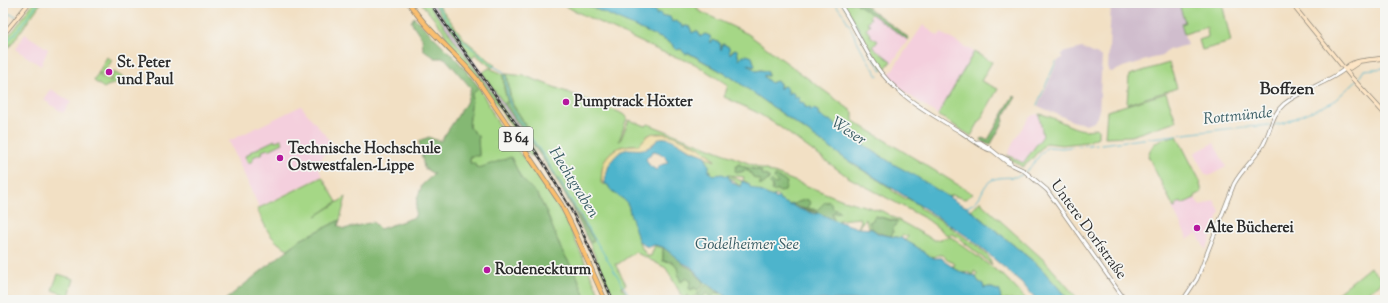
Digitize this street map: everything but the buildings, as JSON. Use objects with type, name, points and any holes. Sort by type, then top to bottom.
[{"type":"main road","points":[[3,35],[29,3]]},
{"type":"main road","name":"B 64","points":[[408,3],[430,30],[476,78],[561,204],[605,300]]},
{"type":"main road","points":[[1290,3],[1354,80],[1385,114]]},
{"type":"main road","points":[[1345,69],[1350,63],[1385,58]]},
{"type":"main road","points":[[1345,69],[1359,62]]},
{"type":"main road","points":[[1354,80],[1352,73],[1355,65]]},
{"type":"street","name":"Untere Dorfstraße","points":[[839,3],[854,25],[874,62],[897,90],[912,102],[977,142],[982,147],[1009,160],[1010,163],[1037,180],[1049,193],[1125,300]]},
{"type":"street","points":[[1183,300],[1197,279],[1234,184],[1241,172],[1265,142],[1270,125],[1278,110],[1288,102],[1345,69]]},
{"type":"shaded area","points":[[428,3],[433,3],[527,136],[525,138]]},
{"type":"shaded area","points":[[1111,3],[1184,3],[1180,4],[1185,23],[1181,24],[1187,45],[1168,50],[1163,55],[1123,67],[1113,72],[1108,71]]},
{"type":"shaded area","points":[[872,14],[908,40],[892,63],[873,47],[873,38],[865,30],[869,25],[867,23]]},
{"type":"shaded area","points":[[923,25],[938,36],[941,33],[974,52],[938,115],[906,93],[888,76]]},
{"type":"shaded area","points":[[25,34],[48,49],[41,66],[15,49]]},
{"type":"shaded area","points":[[1082,48],[1102,57],[1099,113],[1094,122],[1088,124],[1075,122],[1038,106],[1058,61],[1062,58],[1062,53]]},
{"type":"shaded area","points":[[51,89],[71,102],[63,113],[44,100]]},
{"type":"shaded area","name":"Technische Hochschule Ostwestfalen-Lippe","points":[[301,106],[335,147],[324,154],[318,167],[322,176],[259,207],[229,141]]},
{"type":"shaded area","points":[[1039,114],[1043,136],[1023,163],[1008,154],[1016,137],[1029,118],[1033,115]]},
{"type":"shaded area","points":[[1214,143],[1226,167],[1209,176],[1205,174],[1194,153]]},
{"type":"shaded area","points":[[1195,198],[1200,206],[1214,200],[1220,212],[1206,250],[1197,234],[1188,239],[1172,207],[1181,202],[1183,204]]},
{"type":"green space","points":[[33,3],[41,3],[11,45],[3,51],[3,40],[14,30]]},
{"type":"green space","points":[[421,3],[428,3],[535,153],[531,157],[492,98],[471,70],[448,44],[443,30]]},
{"type":"green space","points":[[433,3],[437,3],[465,40],[495,65],[492,68],[475,54],[472,59]]},
{"type":"green space","points":[[558,3],[582,3],[665,40],[678,50],[681,49],[731,77],[847,160],[892,189],[891,190],[920,206],[920,208],[977,246],[988,256],[992,265],[956,236],[951,234],[947,235],[928,220],[848,177],[777,125],[756,112],[724,97],[728,85],[695,64],[660,51]]},
{"type":"green space","points":[[638,3],[696,3],[699,11],[748,34],[853,112],[853,120],[855,122],[973,194],[965,199],[951,195],[949,197],[844,133],[830,121],[819,116],[818,111],[813,109],[812,111],[810,108],[805,107],[801,102],[799,103],[799,98],[796,97],[794,99],[794,94],[791,92],[787,95],[788,90],[783,86],[780,88],[780,83],[776,81],[771,83],[763,77],[764,75],[768,76],[768,72],[761,70],[756,71],[748,65],[755,66],[752,57],[744,56],[739,60],[737,50],[734,49],[731,55],[729,47],[723,44],[722,50],[720,43],[713,40],[711,44],[710,36],[705,34],[700,37],[699,33],[696,31],[692,33],[690,27],[682,27],[682,25],[675,21],[672,22],[670,17],[662,17],[659,13],[656,15],[655,11],[653,10],[651,12],[649,7],[644,9],[641,4],[639,7]]},
{"type":"green space","points":[[843,3],[856,3],[872,14],[869,17],[871,18],[867,23],[870,24],[866,30],[871,34],[870,36],[878,41],[873,47],[891,61],[884,70],[873,54]]},
{"type":"green space","points":[[856,3],[862,3],[909,38],[908,40]]},
{"type":"green space","points":[[1222,3],[1231,42],[1202,50],[1199,40],[1208,37],[1207,27],[1184,34],[1181,24],[1185,23],[1179,4]]},
{"type":"green space","points":[[414,17],[458,61],[479,87],[472,94],[469,127],[478,136],[479,156],[470,156],[470,163],[475,163],[475,166],[479,168],[511,157],[521,178],[537,194],[546,211],[561,249],[577,276],[586,300],[225,300],[300,240],[340,220],[338,226],[344,229],[373,222],[380,229],[415,217],[417,199],[422,185],[434,174],[424,168],[419,141],[429,137],[441,141],[466,103],[471,88],[445,58],[435,58],[423,49],[422,38],[411,22]]},
{"type":"green space","points":[[974,52],[992,62],[981,81],[998,89],[971,136],[938,115]]},
{"type":"green space","points":[[107,57],[112,60],[103,75],[100,73],[99,75],[111,82],[112,80],[110,79],[114,72],[127,80],[104,88],[94,81]]},
{"type":"green space","points":[[1169,63],[1177,88],[1127,104],[1129,75]]},
{"type":"green space","points":[[489,68],[503,74],[504,88],[508,104],[506,102],[504,104],[482,73]]},
{"type":"green space","points":[[503,74],[507,74],[511,102],[529,132],[528,134],[561,183],[577,215],[594,239],[593,242],[589,242],[553,174],[504,104],[506,102],[508,103],[504,88]]},
{"type":"green space","points":[[507,74],[525,76],[601,105],[603,109],[620,112],[623,114],[627,118],[619,141],[629,120],[646,126],[648,124],[843,200],[882,211],[934,240],[951,237],[1005,277],[1027,300],[1001,300],[999,291],[990,287],[984,288],[983,284],[979,282],[975,276],[977,273],[974,271],[973,275],[968,272],[962,273],[952,266],[955,265],[954,263],[947,260],[942,255],[933,257],[930,255],[933,258],[931,258],[917,247],[906,241],[908,236],[902,235],[901,238],[891,236],[893,232],[892,230],[897,221],[875,216],[872,221],[869,222],[872,229],[869,229],[865,219],[860,225],[860,228],[858,228],[861,221],[860,218],[839,220],[839,222],[834,220],[832,213],[840,211],[833,208],[830,202],[825,202],[817,210],[806,208],[810,203],[807,199],[794,204],[802,209],[817,212],[819,214],[799,209],[793,206],[793,204],[791,204],[792,206],[779,200],[780,198],[777,195],[773,197],[750,187],[747,182],[743,181],[744,177],[728,175],[742,181],[742,187],[726,176],[711,174],[711,171],[708,171],[709,165],[706,156],[714,161],[715,160],[706,152],[685,140],[659,133],[649,135],[639,145],[629,145],[614,150],[606,159],[603,166],[601,183],[608,185],[614,193],[622,198],[629,206],[630,214],[640,245],[647,256],[651,256],[655,245],[657,247],[663,247],[663,261],[673,262],[677,268],[681,282],[686,278],[691,281],[689,289],[692,290],[695,288],[698,290],[704,283],[693,271],[695,271],[707,284],[697,294],[699,298],[703,297],[706,293],[712,297],[717,292],[724,294],[727,299],[733,300],[697,300],[698,298],[695,296],[691,299],[688,295],[686,297],[687,298],[683,298],[666,268],[635,252],[618,264],[615,264],[626,284],[622,287],[630,300],[614,300],[589,242],[593,242],[594,239],[528,133],[529,132],[521,117],[511,102]],"holes":[[[739,164],[744,167],[761,170],[760,174],[768,177],[769,179],[761,185],[759,183],[763,181],[754,178],[750,172],[745,170],[740,172],[736,171],[736,166]]]},
{"type":"green space","points":[[479,87],[503,133],[535,172],[566,220],[602,300],[586,300],[577,276],[561,249],[546,211],[537,194],[521,178],[511,158],[479,168],[470,163],[470,156],[479,155],[478,136],[469,128],[472,94]]},
{"type":"green space","points":[[1166,93],[1176,121],[1131,136],[1105,137],[1107,111]]},
{"type":"green space","points":[[1013,96],[1016,97],[1003,118],[1004,121],[991,144],[983,142],[981,139],[987,140],[989,138]]},
{"type":"green space","points":[[1039,114],[1053,118],[1075,128],[1089,130],[1096,128],[1098,129],[1098,137],[1087,142],[1062,145],[1046,143],[1029,162],[1022,167],[1007,155],[1023,163],[1043,136]]},
{"type":"green space","points":[[1177,136],[1201,183],[1202,192],[1195,196],[1195,198],[1182,204],[1181,202],[1175,205],[1176,207],[1174,208],[1148,156],[1155,143],[1163,139]]},
{"type":"green space","points":[[281,139],[283,143],[269,150],[262,151],[263,153],[253,157],[253,161],[248,163],[245,156],[250,154],[250,152],[275,140]]},
{"type":"green space","points":[[739,164],[744,167],[762,171],[761,174],[769,177],[769,179],[762,185],[759,184],[762,181],[754,178],[750,172],[745,170],[740,172],[735,171],[736,166]]},
{"type":"green space","points":[[775,176],[787,182],[785,191],[780,192],[777,190],[775,192],[772,190],[773,187],[769,183],[771,181],[775,184],[778,183],[774,179]]},
{"type":"green space","points":[[322,177],[337,202],[316,216],[346,197],[340,220],[300,240],[288,249],[272,237],[257,209]]},
{"type":"green space","points":[[807,199],[810,203],[807,208],[817,210],[825,202],[830,202],[833,208],[840,212],[832,213],[834,220],[817,212],[798,207],[793,204]]},
{"type":"green space","points":[[981,201],[983,205],[1045,261],[1079,300],[1069,300],[1039,266],[971,210]]},
{"type":"green space","points":[[875,216],[898,222],[892,230],[893,232],[891,236],[884,235],[872,229],[869,222],[872,221]]},
{"type":"green space","points":[[663,247],[684,265],[692,269],[704,283],[698,290],[693,288],[692,290],[689,288],[691,281],[686,278],[681,282],[677,267],[673,262],[663,261]]},
{"type":"green space","points":[[1370,267],[1384,281],[1356,300],[1329,300]]},
{"type":"green space","points":[[58,274],[74,279],[69,296],[52,290]]},
{"type":"green space","points":[[707,284],[721,293],[720,294],[717,292],[712,297],[706,293],[703,297],[699,298],[697,294]]},
{"type":"sand","points":[[653,133],[666,134],[685,141],[707,153],[715,161],[673,141],[663,138],[645,149],[625,151],[616,156],[610,164],[606,174],[605,184],[602,184],[603,166],[609,154],[621,147],[639,145],[647,136]]},
{"type":"water","points":[[582,3],[638,3],[639,7],[641,4],[644,9],[649,7],[651,12],[653,10],[656,11],[656,15],[660,13],[662,17],[670,17],[672,22],[675,21],[682,25],[682,27],[690,27],[692,33],[696,31],[699,33],[700,37],[705,34],[710,36],[711,43],[713,40],[720,43],[721,50],[723,44],[729,47],[730,54],[735,49],[737,50],[739,60],[745,55],[752,57],[755,66],[748,65],[756,71],[761,70],[768,72],[768,76],[764,75],[764,77],[771,83],[776,81],[780,83],[780,89],[783,86],[786,87],[788,94],[791,92],[794,94],[794,99],[796,96],[799,98],[799,103],[804,103],[805,107],[810,108],[811,111],[813,109],[818,111],[819,116],[825,120],[830,120],[844,133],[893,164],[967,207],[1039,266],[1069,300],[1037,300],[1021,282],[971,239],[847,160],[731,77],[689,53],[685,54],[681,49],[676,50],[673,45],[665,40]]},
{"type":"water","name":"Godelheimer See","points":[[660,138],[671,139],[688,149],[706,156],[709,165],[709,172],[711,170],[710,173],[714,175],[728,175],[733,183],[741,187],[742,181],[749,184],[750,187],[773,197],[774,195],[776,199],[778,197],[780,198],[779,200],[791,206],[791,204],[793,204],[793,206],[799,209],[815,214],[819,213],[858,228],[872,229],[879,234],[901,238],[917,247],[931,258],[942,258],[945,262],[962,273],[975,276],[979,282],[983,284],[984,288],[989,287],[1000,291],[1001,300],[733,300],[706,283],[691,267],[683,263],[663,247],[655,245],[648,247],[638,240],[628,205],[609,188],[608,185],[605,184],[608,168],[618,154],[628,149],[646,148],[651,146]],"holes":[[[653,151],[664,156],[668,161],[656,170],[649,165],[646,159]]]},
{"type":"waterway","points":[[3,46],[19,29],[38,3]]},
{"type":"waterway","name":"Hechtgraben","points":[[435,3],[461,39],[493,66],[504,72]]},
{"type":"waterway","points":[[842,3],[882,71]]},
{"type":"waterway","points":[[836,5],[843,14]]},
{"type":"waterway","points":[[3,12],[16,16]]},
{"type":"waterway","points":[[844,16],[850,26]]},
{"type":"waterway","points":[[851,29],[878,76]]},
{"type":"waterway","points":[[1037,105],[1056,62]]},
{"type":"waterway","name":"Rottmünde","points":[[1273,125],[1284,123],[1333,102],[1359,78],[1364,70],[1385,68]]},
{"type":"waterway","name":"Hechtgraben","points":[[505,75],[508,98],[513,112],[544,156],[632,300]]},
{"type":"waterway","name":"Rottmünde","points":[[1101,144],[1270,125]]},
{"type":"waterway","name":"Rottmünde","points":[[967,207],[976,201],[989,182],[1000,178],[1019,176],[1029,168],[1048,147],[1062,148],[1097,144]]},
{"type":"railway","points":[[430,3],[543,162],[580,227],[613,300]]},
{"type":"place","name":"St. Peter und Paul","points":[[109,72]]},
{"type":"place","name":"Pumptrack Höxter","points":[[566,102]]},
{"type":"place","name":"Technische Hochschule Ostwestfalen-Lippe","points":[[280,158]]},
{"type":"place","name":"Alte Bücherei","points":[[1197,228]]},
{"type":"place","name":"Rodeneckturm","points":[[487,270]]},
{"type":"district","name":"Boffzen","points":[[1287,90]]},
{"type":"water label","name":"Weser","points":[[848,132]]}]
